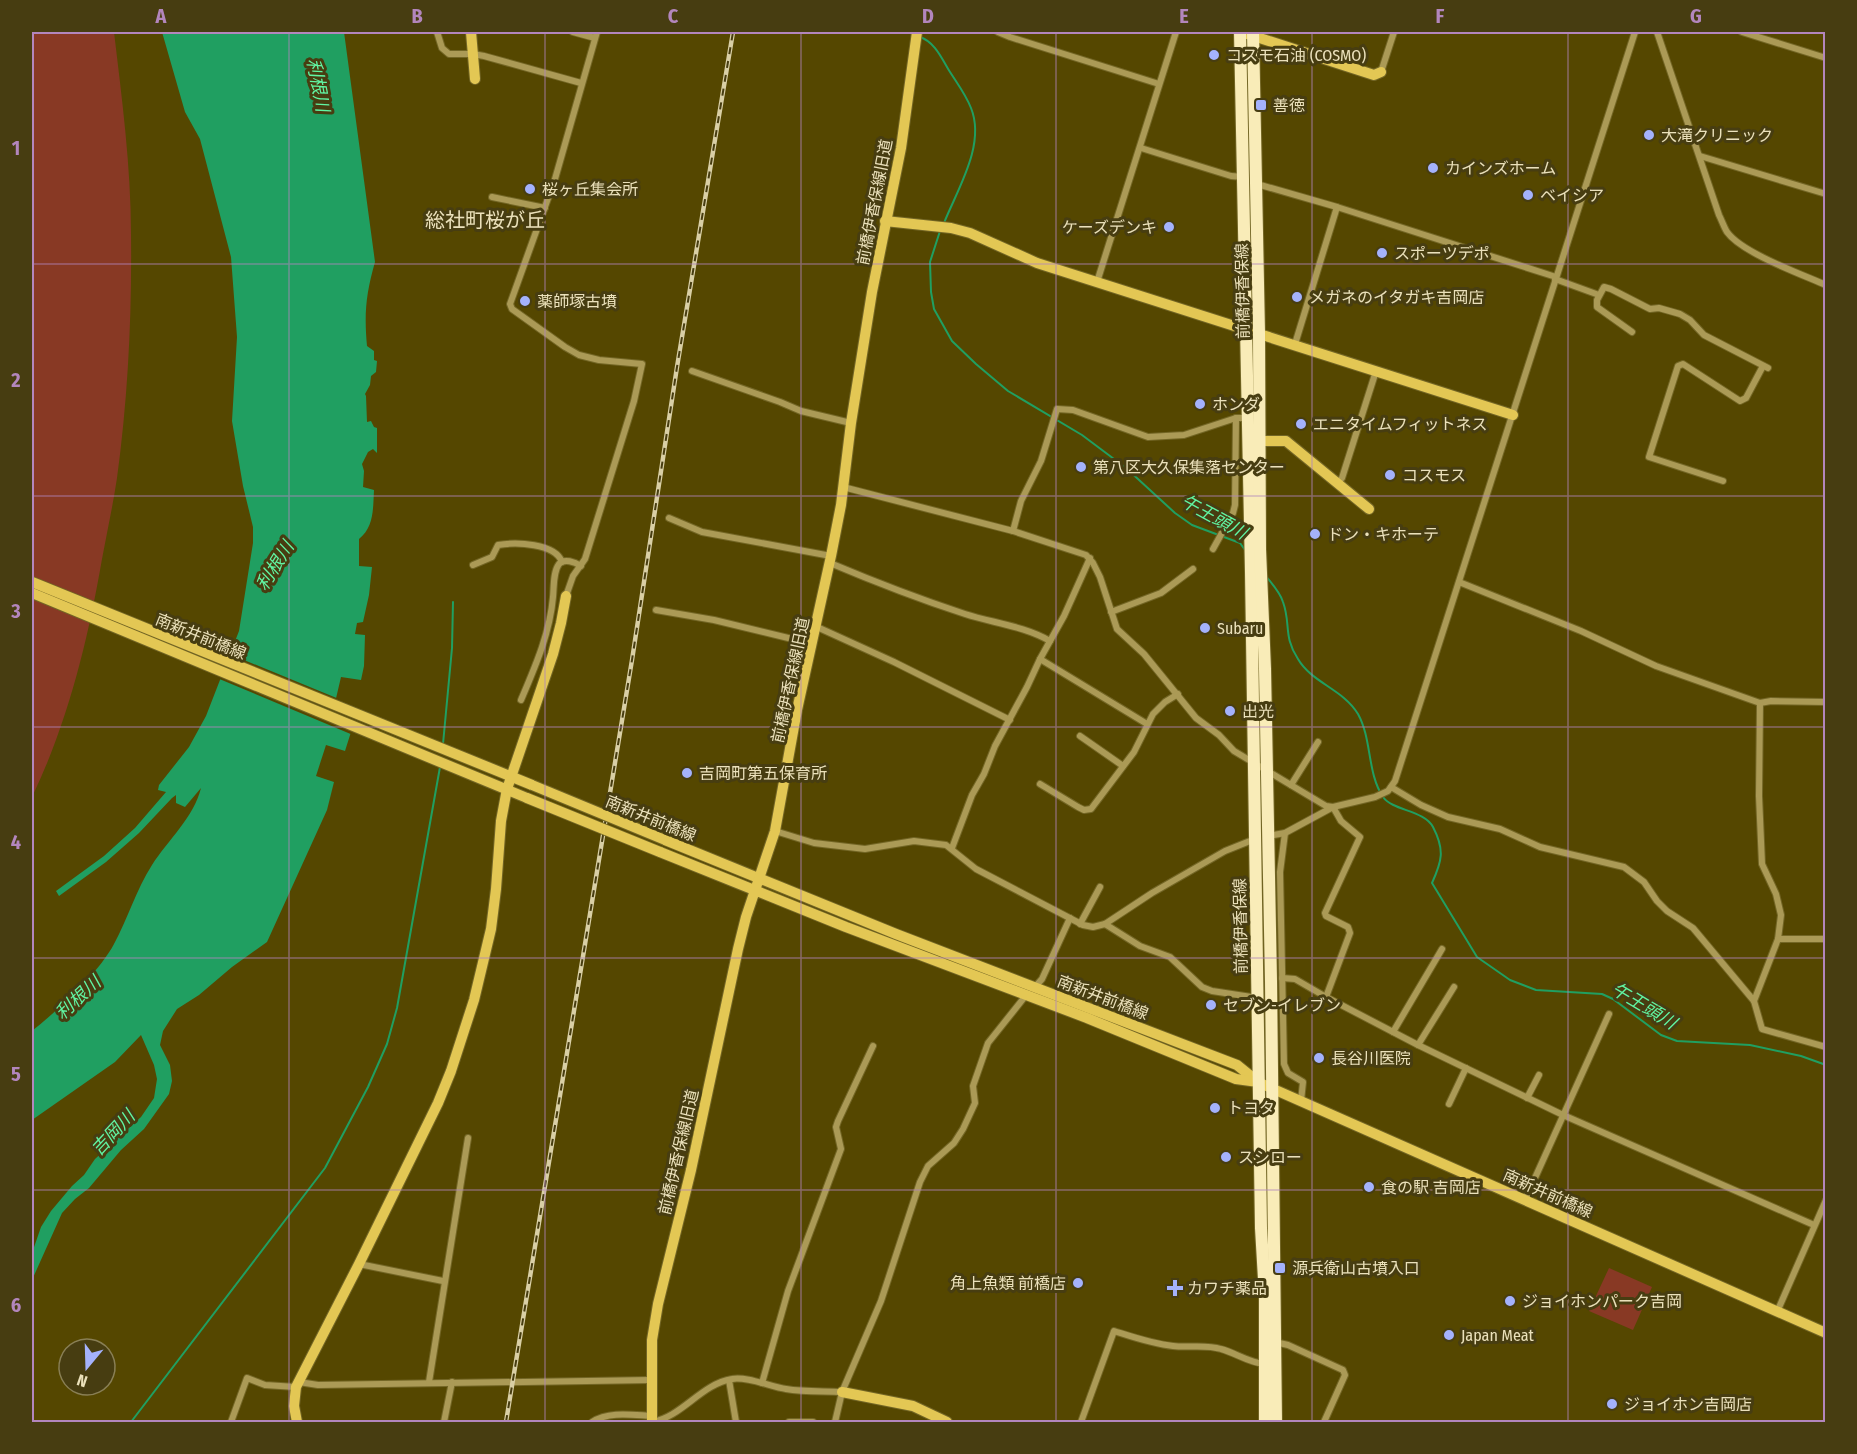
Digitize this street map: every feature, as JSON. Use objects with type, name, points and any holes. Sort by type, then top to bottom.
[{"type":"main road","name":"前橋伊香保線","points":[[1247,32],[1243,177],[1245,328],[1242,418],[1251,540],[1265,1422]]},
{"type":"main road","name":"前橋伊香保線","points":[[1247,32],[1256,184],[1260,549],[1267,771],[1276,1422]]},
{"type":"street","points":[[437,32],[442,48],[447,53],[473,54],[581,83]]},
{"type":"street","points":[[471,32],[475,79]]},
{"type":"street","points":[[297,1422],[294,1406],[297,1384],[359,1264],[438,1103],[451,1071],[474,1000],[495,906],[499,835],[510,776],[553,654],[568,587],[585,559],[628,420],[642,364],[599,360],[579,355],[511,307],[511,301],[555,180],[596,35],[573,32]]},
{"type":"street","points":[[998,32],[1159,84]]},
{"type":"street","points":[[1098,282],[1176,32]]},
{"type":"street","points":[[1247,32],[1374,75],[1381,72],[1394,32]]},
{"type":"street","points":[[1268,836],[1285,833],[1333,807],[1375,796],[1389,789],[1405,756],[1635,32]]},
{"type":"street","points":[[1657,32],[1723,224],[1732,238],[1779,264],[1826,285]]},
{"type":"street","points":[[1742,32],[1826,58]]},
{"type":"street","name":"前橋伊香保線旧道","points":[[652,1420],[652,1340],[658,1304],[691,1170],[735,960],[746,917],[775,831],[797,710],[831,560],[851,423],[885,221],[901,148],[916,36]]},
{"type":"street","points":[[1141,148],[1231,176],[1243,177]]},
{"type":"street","points":[[1700,156],[1826,194]]},
{"type":"street","points":[[1256,184],[1337,207],[1555,278],[1599,295]]},
{"type":"street","points":[[492,197],[545,208]]},
{"type":"street","points":[[1295,344],[1337,207]]},
{"type":"street","points":[[885,221],[951,228],[978,236],[1037,262],[1513,415]]},
{"type":"street","points":[[1632,332],[1597,307],[1596,303],[1604,287],[1650,309],[1659,308],[1680,314],[1690,320],[1704,335],[1766,367],[1746,398],[1740,401],[1683,364],[1678,366],[1649,457],[1723,481]]},
{"type":"street","points":[[692,371],[801,411],[851,423]]},
{"type":"street","points":[[1338,483],[1342,478],[1376,371]]},
{"type":"street","points":[[1013,531],[1021,501],[1041,461],[1059,408],[1073,410],[1131,432],[1154,437],[1185,435],[1242,418],[1235,505],[1213,549]]},
{"type":"street","points":[[1260,441],[1286,441],[1369,509]]},
{"type":"street","points":[[843,487],[1013,531],[1083,553],[1090,558],[1100,577],[1117,629],[1144,654],[1200,722],[1219,735],[1234,752],[1326,806],[1333,807]]},
{"type":"street","points":[[669,518],[702,532],[831,560],[881,585],[966,615],[1010,625],[1050,641]]},
{"type":"street","points":[[474,565],[492,557],[498,544],[513,543],[552,550],[560,556],[562,561]]},
{"type":"street","points":[[952,848],[972,795],[1077,589],[1090,558]]},
{"type":"street","points":[[562,561],[576,562],[581,566]]},
{"type":"street","points":[[521,700],[548,631],[555,576],[562,561]]},
{"type":"street","points":[[1111,612],[1161,593],[1193,569]]},
{"type":"street","name":"南新井前橋線","points":[[32,582],[1030,991]]},
{"type":"street","points":[[1459,582],[1581,631],[1656,666],[1760,703],[1771,701],[1826,702]]},
{"type":"street","name":"南新井前橋線","points":[[32,593],[755,891],[1237,1065],[1258,1082],[1271,1088],[1826,1333]]},
{"type":"street","points":[[656,610],[714,620],[813,644]]},
{"type":"street","points":[[817,627],[1011,720]]},
{"type":"street","points":[[1040,658],[1147,724]]},
{"type":"street","points":[[1040,784],[1078,807],[1089,810],[1093,808],[1141,740],[1147,724],[1160,707],[1178,694]]},
{"type":"street","points":[[1754,1001],[1778,939],[1781,915],[1776,894],[1761,864],[1760,703]]},
{"type":"street","points":[[1080,736],[1123,766]]},
{"type":"street","points":[[1291,785],[1318,742]]},
{"type":"street","points":[[1389,789],[1448,817],[1500,829],[1540,847],[1624,867],[1644,882],[1667,911],[1693,928],[1754,1001],[1762,1029],[1826,1047]]},
{"type":"street","points":[[1326,997],[1350,930],[1326,916],[1325,913],[1360,837],[1341,821],[1333,807]]},
{"type":"street","points":[[775,831],[814,843],[839,847],[865,849],[925,841],[946,845],[976,869],[1080,924],[1093,927],[1105,924],[1152,893],[1225,851],[1255,839]]},
{"type":"street","points":[[1285,833],[1281,872],[1284,1064],[1288,1073],[1303,1082],[1301,1101]]},
{"type":"street","points":[[1080,924],[1100,887]]},
{"type":"street","points":[[835,1422],[842,1392],[881,1301],[919,1184],[928,1166],[954,1143],[963,1129],[975,1103],[973,1086],[988,1042],[1042,979],[1070,918]]},
{"type":"street","points":[[1105,924],[1140,946],[1170,957],[1202,987],[1212,991],[1258,998]]},
{"type":"street","points":[[1778,939],[1826,939]]},
{"type":"street","points":[[1393,1032],[1442,949]]},
{"type":"street","points":[[1282,978],[1295,979],[1418,1045],[1563,1115],[1814,1225]]},
{"type":"street","points":[[1418,1045],[1454,987]]},
{"type":"street","points":[[1525,1200],[1609,1014]]},
{"type":"street","points":[[762,1383],[788,1291],[841,1149],[837,1132],[838,1121],[873,1046]]},
{"type":"street","points":[[1449,1104],[1466,1068]]},
{"type":"street","points":[[1527,1098],[1539,1074]]},
{"type":"street","points":[[429,1383],[443,1281],[468,1138]]},
{"type":"street","points":[[1777,1312],[1826,1200]]},
{"type":"street","points":[[359,1264],[443,1281]]},
{"type":"street","points":[[1081,1422],[1114,1330],[1152,1343],[1222,1349],[1256,1364],[1265,1364]]},
{"type":"street","points":[[1275,1342],[1288,1345],[1343,1370],[1345,1375],[1324,1422]]},
{"type":"street","points":[[231,1422],[247,1378],[265,1385],[651,1380]]},
{"type":"street","points":[[592,1422],[602,1416],[627,1415],[662,1420],[712,1387],[733,1378],[786,1389],[842,1392],[913,1406],[947,1422]]},
{"type":"street","points":[[729,1380],[736,1422]]},
{"type":"street","points":[[444,1422],[452,1382]]},
{"type":"street","points":[[789,1422],[813,1422]]},
{"type":"shaded area","points":[[32,32],[114,32],[128,158],[131,264],[127,387],[112,508],[90,620],[75,680],[56,740],[32,797]]},
{"type":"shaded area","points":[[1609,1268],[1652,1287],[1633,1330],[1589,1311]]},
{"type":"water","name":"利根川","points":[[162,32],[344,32],[375,262],[366,304],[366,323],[367,346],[374,351],[374,360],[377,361],[376,372],[371,376],[370,385],[365,394],[367,422],[371,421],[377,428],[377,453],[373,449],[368,452],[362,464],[363,487],[374,490],[370,523],[359,539],[359,566],[372,567],[363,622],[357,623],[355,634],[365,635],[364,666],[361,680],[341,677],[334,707],[351,732],[345,751],[326,745],[316,776],[334,782],[327,810],[267,942],[199,995],[177,1009],[163,1031],[160,1045],[170,1065],[172,1081],[169,1094],[144,1129],[121,1150],[89,1188],[62,1213],[32,1280],[32,1253],[41,1227],[51,1211],[84,1175],[95,1159],[141,1117],[154,1098],[157,1079],[154,1065],[141,1035],[115,1062],[32,1120],[32,1031],[77,991],[107,955],[146,875],[187,819],[201,788],[185,807],[176,803],[176,795],[139,833],[106,862],[59,896],[56,891],[104,856],[135,828],[166,792],[158,790],[159,785],[189,747],[206,716],[239,631],[253,543],[253,527],[243,486],[232,421],[237,337],[231,257],[200,139],[185,112]]},
{"type":"pier","points":[[227,653],[339,699],[338,705],[358,713],[353,735],[217,678]]},
{"type":"waterway","name":"午王頭川","points":[[920,37],[930,43],[941,57],[967,98],[975,122],[975,137],[968,167],[944,223]]},
{"type":"waterway","name":"午王頭川","points":[[940,231],[930,262],[931,292],[934,309],[952,341],[1008,391],[1082,435],[1126,468],[1175,513],[1192,525],[1240,543],[1245,550]]},
{"type":"waterway","name":"午王頭川","points":[[1265,575],[1282,598],[1290,643],[1298,659],[1311,674],[1352,705],[1358,714],[1366,734],[1374,777],[1383,797],[1388,802],[1423,817],[1433,827],[1441,855],[1432,883],[1477,957],[1510,980],[1536,990],[1602,994],[1613,999],[1661,1035],[1677,1041],[1750,1045],[1801,1056],[1826,1065]]},
{"type":"waterway","points":[[443,744],[452,648],[453,602]]},
{"type":"waterway","points":[[131,1422],[325,1168],[368,1087],[387,1044],[397,1008],[440,767]]},
{"type":"railway","points":[[506,1422],[733,32]]},
{"type":"place","name":"コスモ石油 (COSMO)","points":[[1214,55]]},
{"type":"place","name":"善徳","points":[[1261,105]]},
{"type":"place","name":"大滝クリニック","points":[[1649,135]]},
{"type":"place","name":"カインズホーム","points":[[1433,168]]},
{"type":"place","name":"桜ヶ丘集会所","points":[[530,189]]},
{"type":"place","name":"ベイシア","points":[[1528,195]]},
{"type":"place","name":"ケーズデンキ","points":[[1169,227]]},
{"type":"place","name":"スポーツデポ","points":[[1382,253]]},
{"type":"place","name":"メガネのイタガキ吉岡店","points":[[1297,297]]},
{"type":"place","name":"薬師塚古墳","points":[[525,301]]},
{"type":"place","name":"ホンダ","points":[[1200,404]]},
{"type":"place","name":"エニタイムフィットネス","points":[[1301,424]]},
{"type":"place","name":"第八区大久保集落センター","points":[[1081,467]]},
{"type":"place","name":"コスモス","points":[[1390,475]]},
{"type":"place","name":"ドン・キホーテ","points":[[1315,534]]},
{"type":"place","name":"Subaru","points":[[1205,628]]},
{"type":"place","name":"出光","points":[[1230,711]]},
{"type":"place","name":"吉岡町第五保育所","points":[[687,773]]},
{"type":"place","name":"セブン-イレブン","points":[[1211,1005]]},
{"type":"place","name":"長谷川医院","points":[[1319,1058]]},
{"type":"place","name":"トヨタ","points":[[1215,1108]]},
{"type":"place","name":"スシロー","points":[[1226,1157]]},
{"type":"place","name":"食の駅 吉岡店","points":[[1369,1187]]},
{"type":"place","name":"源兵衛山古墳入口","points":[[1280,1268]]},
{"type":"place","name":"角上魚類 前橋店","points":[[1078,1283]]},
{"type":"place","name":"カワチ薬品","points":[[1175,1288]]},
{"type":"place","name":"ジョイホンパーク吉岡","points":[[1510,1301]]},
{"type":"place","name":"Japan Meat","points":[[1449,1335]]},
{"type":"place","name":"ジョイホン吉岡店","points":[[1612,1404]]},
{"type":"district","name":"総社町桜が丘","points":[[485,220]]},
{"type":"water label","name":"吉岡川","points":[[113,1133]]}]
